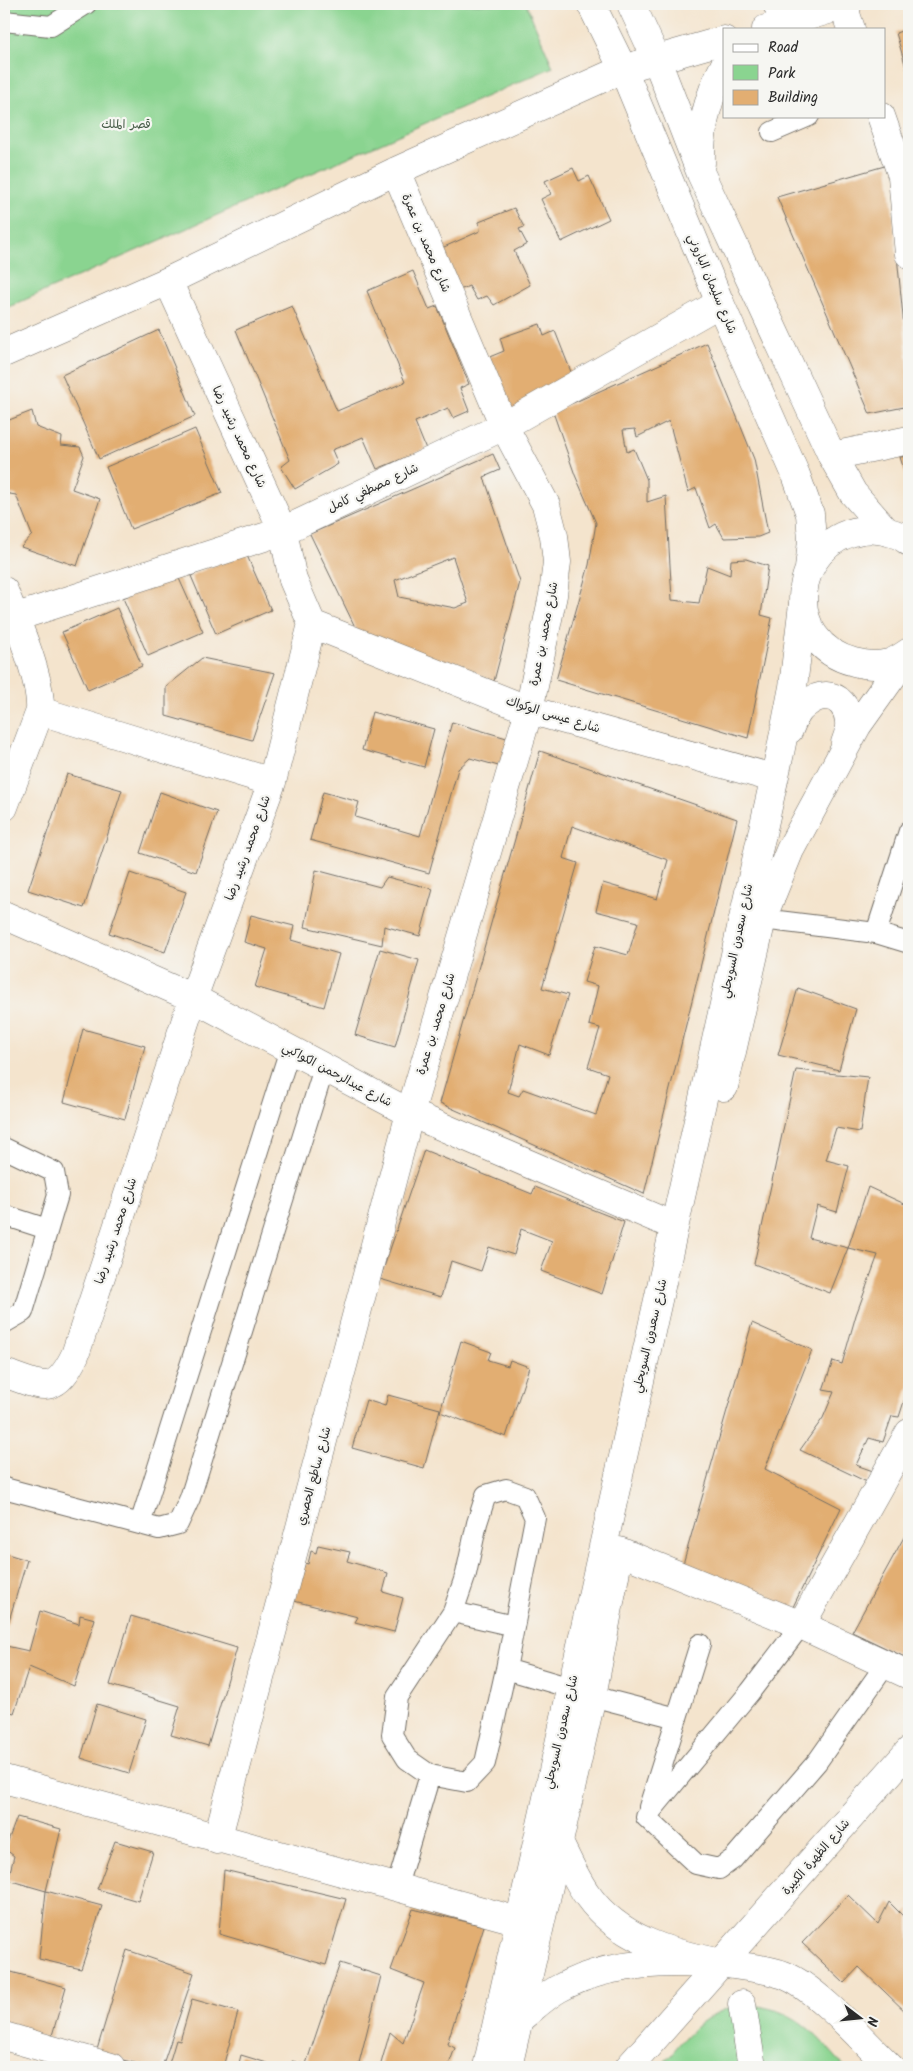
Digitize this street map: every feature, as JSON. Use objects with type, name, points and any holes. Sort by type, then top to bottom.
[{"type":"main road","name":"شارع سليمان الباروني","points":[[591,4],[623,69],[720,303],[796,475],[810,514],[812,540],[809,569]]},
{"type":"main road","points":[[631,4],[656,58],[701,174],[832,456],[854,493],[898,537]]},
{"type":"main road","points":[[776,19],[847,13]]},
{"type":"main road","points":[[4,353],[168,281],[396,171],[623,69],[723,40]]},
{"type":"main road","points":[[701,174],[703,125],[708,101],[723,68]]},
{"type":"main road","points":[[882,118],[906,176],[909,254]]},
{"type":"main road","name":"شارع محمد بن عمرة","points":[[396,171],[504,426],[546,505],[555,545],[556,562],[553,595],[529,710],[410,1113]]},
{"type":"main road","name":"شارع محمد رشيد رضا","points":[[12,1376],[42,1386],[53,1385],[61,1378],[75,1355],[193,998],[272,782],[312,624],[293,580],[283,530],[168,281]]},
{"type":"main road","name":"شارع مصطفي كامل","points":[[9,618],[283,530],[504,426],[720,303]]},
{"type":"main road","points":[[832,456],[909,440]]},
{"type":"main road","points":[[809,569],[832,540],[850,532],[868,529],[898,537]]},
{"type":"main road","name":"شارع سعدون السويحلي","points":[[508,2067],[559,1843],[582,1692],[674,1226],[780,753],[793,687],[803,586],[809,569]]},
{"type":"main road","points":[[4,591],[9,618],[41,699],[40,711],[4,807]]},
{"type":"main road","points":[[802,604],[809,627],[823,646],[842,659],[865,665],[889,663],[909,652]]},
{"type":"main road","name":"شارع عيسى الوكواك","points":[[312,624],[529,710],[773,778]]},
{"type":"main road","name":"شارع سعدون السويحلي","points":[[487,2067],[519,1921],[620,1551],[762,919],[790,850],[840,754],[857,726],[909,652]]},
{"type":"main road","points":[[780,753],[794,717],[800,709],[807,703],[825,697],[835,699],[845,705],[850,714],[849,736],[840,754]]},
{"type":"main road","points":[[40,711],[272,782]]},
{"type":"main road","name":"شارع عبدالرحمن الكواكبي","points":[[4,915],[193,998],[410,1113],[674,1226]]},
{"type":"main road","name":"شارع ساطع الحصري","points":[[218,1840],[410,1113]]},
{"type":"main road","points":[[801,1625],[909,1433]]},
{"type":"main road","points":[[620,1551],[801,1625],[898,1669]]},
{"type":"main road","name":"شارع الظهرة الكبيرة","points":[[628,2067],[723,1963],[909,1751]]},
{"type":"main road","points":[[4,1779],[218,1840],[397,1886],[519,1921]]},
{"type":"main road","points":[[559,1843],[588,1896],[609,1919],[639,1940],[682,1956],[753,1967],[785,1975],[811,1991],[890,2067]]},
{"type":"main road","points":[[518,2020],[558,1989],[616,1968],[662,1962],[723,1963]]},
{"type":"main road","points":[[742,2004],[752,2067]]},
{"type":"main road","points":[[4,2036],[111,2067]]},
{"type":"lane","points":[[4,21],[51,26],[86,4]]},
{"type":"lane","points":[[772,132],[804,118]]},
{"type":"lane","points":[[876,933],[909,831]]},
{"type":"lane","points":[[762,919],[876,933],[909,943]]},
{"type":"lane","points":[[140,1524],[290,1049]]},
{"type":"lane","points":[[4,1488],[159,1530],[178,1524],[190,1498],[324,1068]]},
{"type":"lane","points":[[4,1148],[54,1172],[58,1195],[23,1312],[4,1324]]},
{"type":"lane","points":[[4,1215],[47,1229]]},
{"type":"lane","points":[[506,1489],[525,1496],[535,1518],[506,1669],[484,1763],[467,1782],[430,1774],[407,1759],[392,1735],[397,1697],[453,1612],[466,1574],[477,1522],[486,1495],[506,1489]]},
{"type":"lane","points":[[453,1612],[514,1626]]},
{"type":"lane","points":[[646,1818],[750,1692],[801,1625]]},
{"type":"lane","points":[[646,1818],[700,1644]]},
{"type":"lane","points":[[506,1669],[678,1718]]},
{"type":"lane","points":[[646,1818],[696,1864],[719,1869],[733,1860],[898,1669]]},
{"type":"lane","points":[[397,1886],[430,1774]]},
{"type":"green space","name":"قصر الملك","points":[[4,4],[526,4],[553,67],[4,309]]},
{"type":"green space","points":[[742,2004],[777,2011],[790,2016],[812,2032],[845,2067],[660,2067],[686,2036],[704,2021],[715,2014]]},
{"type":"building","points":[[909,28],[909,78],[896,33]]},
{"type":"building","points":[[888,165],[909,377],[909,406],[870,414],[777,197]]},
{"type":"building","points":[[573,168],[579,181],[589,176],[609,219],[561,242],[541,199],[551,194],[545,181]]},
{"type":"building","points":[[514,208],[524,227],[519,229],[527,244],[514,251],[530,285],[494,305],[487,296],[477,300],[469,286],[455,292],[435,251],[480,231],[479,222]]},
{"type":"building","points":[[413,271],[429,309],[437,306],[469,384],[460,388],[469,411],[453,418],[448,408],[415,422],[426,449],[377,469],[363,437],[332,450],[338,464],[295,489],[281,467],[290,460],[236,330],[292,306],[337,411],[405,382],[367,291]]},
{"type":"building","points":[[540,324],[544,336],[555,331],[573,377],[509,413],[487,358],[504,351],[500,338]]},
{"type":"building","points":[[159,330],[195,416],[99,459],[62,375]]},
{"type":"building","points":[[707,343],[754,459],[768,533],[758,537],[724,538],[716,524],[710,528],[696,488],[688,492],[669,421],[637,437],[635,429],[623,430],[627,452],[634,449],[647,480],[647,502],[666,496],[672,600],[699,603],[707,566],[730,575],[731,560],[746,559],[768,566],[761,615],[772,618],[748,738],[556,680],[589,565],[596,523],[575,475],[553,412]]},
{"type":"building","points":[[32,411],[36,427],[62,437],[61,445],[80,447],[84,456],[72,489],[100,499],[77,566],[21,547],[32,535],[16,495],[4,493],[4,422]]},
{"type":"building","points":[[195,429],[222,493],[131,529],[106,467]]},
{"type":"building","points":[[493,454],[500,470],[484,477],[520,582],[494,681],[357,631],[310,534]],"holes":[[[453,557],[468,603],[455,608],[399,597],[395,580]]]},
{"type":"building","points":[[909,456],[909,486],[900,457]]},
{"type":"building","points":[[245,551],[271,610],[216,634],[191,576]]},
{"type":"building","points":[[177,574],[203,632],[148,656],[123,598]]},
{"type":"building","points":[[117,608],[142,666],[88,690],[62,632]]},
{"type":"building","points":[[202,658],[275,673],[252,740],[166,716],[166,687]]},
{"type":"building","points":[[372,712],[434,729],[424,767],[362,750]]},
{"type":"building","points":[[452,722],[510,739],[502,767],[470,758],[458,769],[429,873],[310,840],[323,792],[359,802],[355,817],[420,836]]},
{"type":"building","points":[[540,751],[737,819],[644,1194],[440,1103]],"holes":[[[572,826],[668,860],[657,899],[603,883],[596,911],[638,922],[628,955],[595,946],[584,982],[598,986],[589,1025],[600,1028],[588,1067],[608,1074],[596,1115],[523,1089],[519,1096],[508,1092],[520,1044],[549,1055],[568,995],[542,988],[578,863],[563,858]]]},
{"type":"building","points":[[67,774],[122,790],[84,908],[28,890]]},
{"type":"building","points":[[160,792],[217,812],[196,872],[140,853]]},
{"type":"building","points":[[316,870],[380,887],[387,877],[433,889],[420,936],[384,926],[382,945],[305,927]]},
{"type":"building","points":[[130,873],[186,892],[165,952],[109,933]]},
{"type":"building","points":[[251,915],[294,926],[291,940],[339,954],[324,1007],[255,987],[267,949],[244,942]]},
{"type":"building","points":[[380,949],[419,960],[395,1047],[355,1035]]},
{"type":"building","points":[[798,988],[856,1009],[839,1070],[778,1055]]},
{"type":"building","points":[[83,1029],[145,1046],[125,1119],[64,1102]]},
{"type":"building","points":[[796,1070],[868,1077],[860,1132],[836,1128],[826,1160],[849,1166],[837,1212],[817,1206],[809,1238],[848,1248],[830,1293],[754,1264]]},
{"type":"building","points":[[424,1150],[532,1194],[535,1187],[624,1222],[602,1294],[541,1271],[552,1241],[521,1229],[514,1255],[489,1247],[481,1271],[451,1261],[441,1297],[380,1279]]},
{"type":"building","points":[[868,1187],[909,1206],[909,1386],[899,1417],[892,1416],[883,1442],[869,1438],[856,1465],[873,1471],[867,1482],[800,1450],[823,1418],[834,1392],[823,1390],[833,1361],[842,1364],[856,1315],[878,1255],[848,1248]]},
{"type":"building","points":[[752,1323],[812,1350],[765,1469],[841,1508],[791,1611],[683,1564]]},
{"type":"building","points":[[461,1341],[491,1352],[488,1360],[508,1366],[510,1360],[529,1367],[506,1437],[440,1412]]},
{"type":"building","points":[[388,1395],[440,1409],[424,1468],[352,1448],[366,1400],[385,1406]]},
{"type":"building","points":[[909,1528],[909,1659],[852,1632]]},
{"type":"building","points":[[318,1545],[350,1552],[347,1561],[388,1573],[383,1592],[403,1598],[394,1632],[355,1622],[358,1617],[294,1601],[305,1563],[308,1564],[311,1551],[316,1553]]},
{"type":"building","points":[[4,1553],[27,1560],[7,1627],[4,1625]]},
{"type":"building","points":[[40,1611],[79,1624],[80,1615],[95,1619],[74,1686],[29,1667],[14,1713],[4,1710],[4,1655],[6,1646],[29,1651]]},
{"type":"building","points":[[131,1616],[237,1648],[208,1746],[171,1735],[180,1706],[110,1685]]},
{"type":"building","points":[[97,1704],[146,1719],[129,1773],[81,1758]]},
{"type":"building","points":[[17,1817],[61,1829],[46,1891],[8,1880],[14,1856],[5,1849]]},
{"type":"building","points":[[115,1841],[153,1852],[138,1901],[97,1889]]},
{"type":"building","points":[[224,1870],[346,1899],[326,1965],[219,1934]]},
{"type":"building","points":[[46,1891],[102,1906],[81,1969],[39,1959]]},
{"type":"building","points":[[848,1895],[878,1924],[889,1902],[903,1916],[909,1910],[909,2015],[859,1967],[844,1983],[802,1943]]},
{"type":"building","points":[[413,1909],[484,1926],[447,2044],[455,2048],[448,2067],[380,2067],[390,2032],[403,2043],[424,1983],[391,1970]]},
{"type":"building","points":[[127,1950],[194,1973],[162,2067],[150,2067],[96,2053]]},
{"type":"building","points":[[340,1963],[381,1976],[358,2067],[291,2067],[292,2061],[312,2066],[306,2064]]},
{"type":"building","points":[[4,1970],[66,1987],[51,2039],[4,2025]]},
{"type":"building","points":[[192,1999],[238,2012],[223,2067],[168,2067],[176,2040],[180,2041]]},
{"type":"building","points":[[241,2055],[280,2067],[238,2067]]}]
